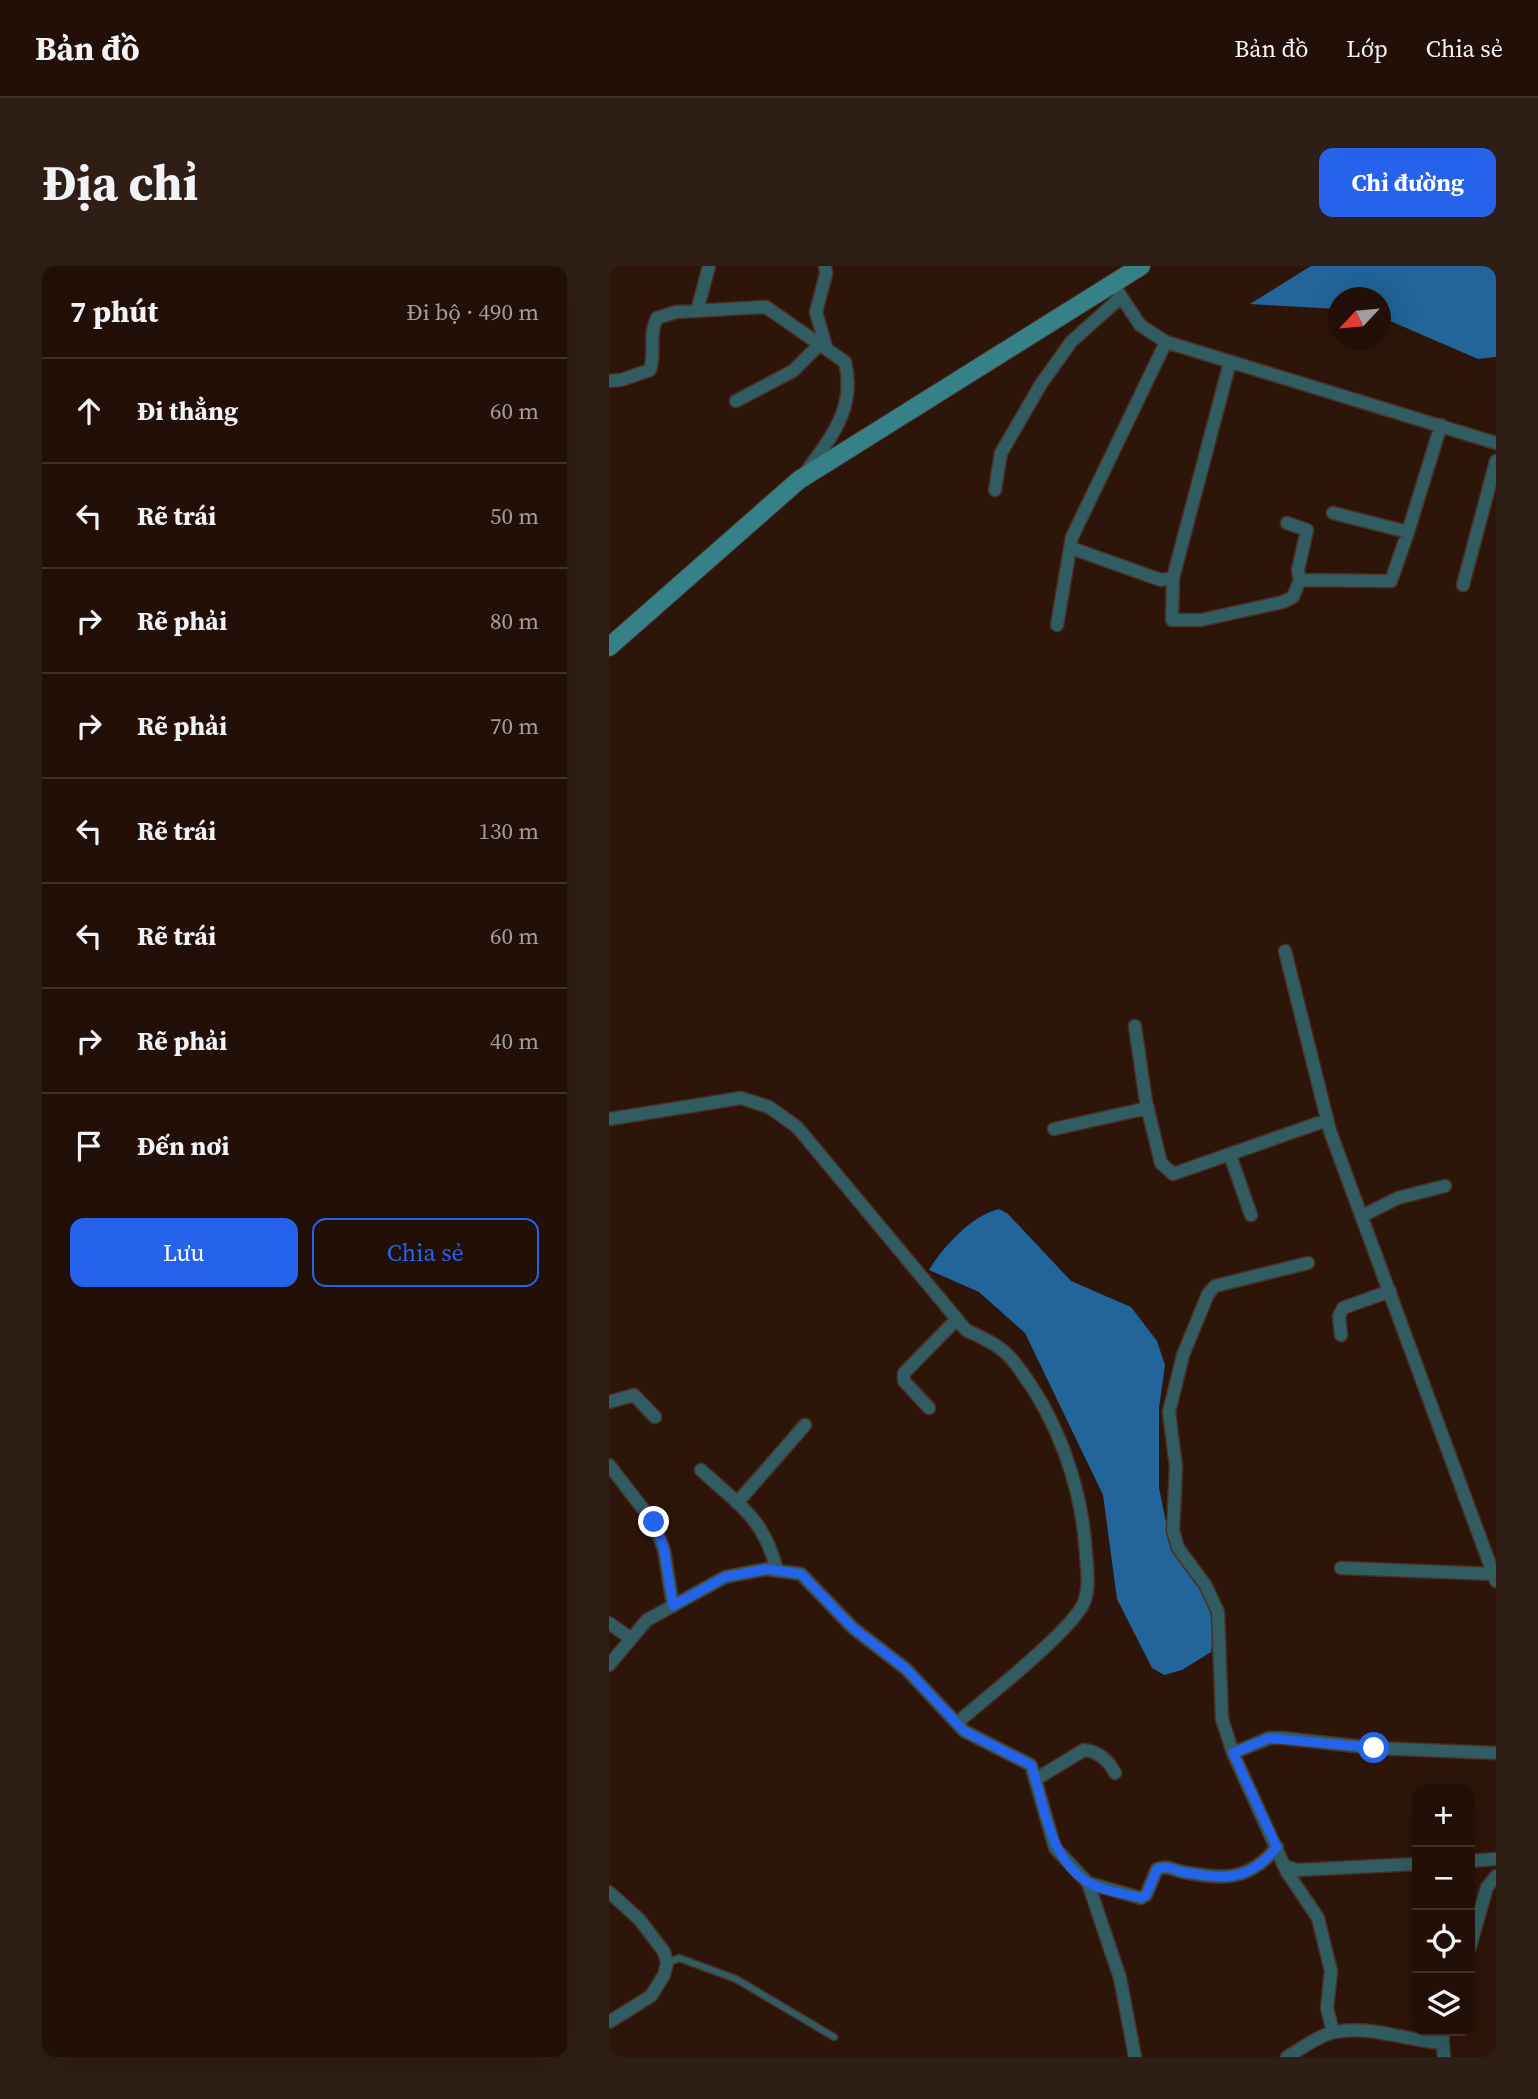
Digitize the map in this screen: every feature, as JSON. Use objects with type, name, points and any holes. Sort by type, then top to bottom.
[{"type":"main road","points":[[609,647],[799,481],[1117,291],[1141,266]]},
{"type":"street","points":[[697,311],[709,266]]},
{"type":"street","points":[[823,346],[816,312],[827,274],[825,266]]},
{"type":"street","points":[[995,490],[1001,453],[1041,384],[1071,342],[1117,291],[1140,325],[1166,342],[1496,443]]},
{"type":"street","points":[[609,381],[621,380],[650,370],[654,357],[650,332],[657,318],[676,312],[766,307],[845,362],[849,379],[848,402],[841,424],[799,481]]},
{"type":"street","points":[[1056,625],[1072,537],[1166,342]]},
{"type":"street","points":[[736,401],[793,371],[823,346]]},
{"type":"street","points":[[1230,362],[1173,578],[1173,620],[1201,620],[1283,602],[1293,597],[1300,580],[1298,570],[1307,530],[1287,523]]},
{"type":"street","points":[[1300,580],[1391,581],[1441,425]]},
{"type":"street","points":[[1463,585],[1496,461]]},
{"type":"street","points":[[1333,513],[1408,532]]},
{"type":"street","points":[[1071,548],[1161,580],[1173,578]]},
{"type":"street","points":[[1285,951],[1327,1120],[1495,1578],[1341,1568]]},
{"type":"street","points":[[1135,1026],[1148,1108],[1161,1163],[1173,1174],[1327,1120]]},
{"type":"street","points":[[609,1119],[741,1098],[769,1107],[797,1127],[966,1330],[991,1342],[1013,1359],[1037,1395],[1079,1490],[1085,1526],[1087,1591],[1074,1618],[957,1723]]},
{"type":"street","points":[[1054,1129],[1148,1108]]},
{"type":"street","points":[[1230,1155],[1251,1215]]},
{"type":"street","points":[[1361,1216],[1398,1198],[1445,1186]]},
{"type":"street","points":[[1308,1263],[1215,1286],[1208,1294],[1183,1355],[1169,1412],[1176,1467],[1173,1531],[1178,1548],[1206,1586],[1218,1612],[1222,1719],[1233,1753],[1285,1866],[1318,1918],[1331,1971],[1327,2008],[1333,2032]]},
{"type":"street","points":[[1341,1335],[1339,1316],[1343,1308],[1389,1291]]},
{"type":"street","points":[[929,1408],[904,1381],[904,1373],[957,1319]]},
{"type":"street","points":[[609,1402],[634,1395],[655,1417]]},
{"type":"street","points":[[737,1503],[805,1425]]},
{"type":"street","points":[[609,1465],[654,1522],[664,1549],[673,1606]]},
{"type":"street","points":[[701,1470],[759,1523],[770,1545],[777,1570]]},
{"type":"street","points":[[609,1665],[647,1620],[725,1577],[777,1570],[801,1574],[853,1628],[906,1669],[964,1731],[1031,1765],[1055,1848],[1088,1883],[1120,1978],[1135,2057]]},
{"type":"street","points":[[609,1623],[630,1638]]},
{"type":"street","points":[[1233,1753],[1269,1738],[1374,1748],[1496,1752]]},
{"type":"street","points":[[1036,1779],[1084,1749],[1092,1750],[1110,1763],[1115,1773]]},
{"type":"street","points":[[1088,1883],[1141,1898],[1146,1895],[1157,1869],[1166,1866],[1210,1876],[1235,1877],[1261,1864],[1277,1847]]},
{"type":"street","points":[[1475,1861],[1496,1859]]},
{"type":"street","points":[[1285,1866],[1297,1870],[1412,1864]]},
{"type":"street","points":[[1475,1930],[1487,1887],[1496,1876]]},
{"type":"street","points":[[609,1892],[640,1920],[664,1952],[667,1963],[664,1975],[651,1996],[609,2022]]},
{"type":"street","points":[[1287,2057],[1333,2032],[1363,2029],[1413,2041],[1442,2037],[1444,2057]]},
{"type":"lane","points":[[667,1963],[679,1958],[736,1979],[834,2037]]},
{"type":"water","points":[[1311,266],[1496,266],[1496,357],[1478,359],[1391,321],[1391,287],[1328,287],[1328,308],[1250,304]]},
{"type":"water","points":[[999,1209],[1008,1214],[1071,1281],[1131,1307],[1157,1341],[1165,1365],[1159,1408],[1159,1488],[1171,1546],[1208,1597],[1214,1634],[1211,1652],[1182,1670],[1164,1675],[1152,1668],[1117,1599],[1103,1495],[1025,1333],[979,1292],[929,1270],[959,1233],[989,1212]]},
{"type":"route","points":[[654,1522],[664,1549],[673,1606],[725,1577],[767,1569],[801,1574],[853,1628],[906,1669],[964,1731],[1031,1765],[1055,1848],[1088,1883],[1109,1891],[1141,1898],[1146,1895],[1157,1869],[1166,1866],[1178,1871],[1235,1877],[1248,1872],[1270,1856],[1277,1847],[1233,1753],[1269,1738],[1296,1738],[1374,1748]]}]
